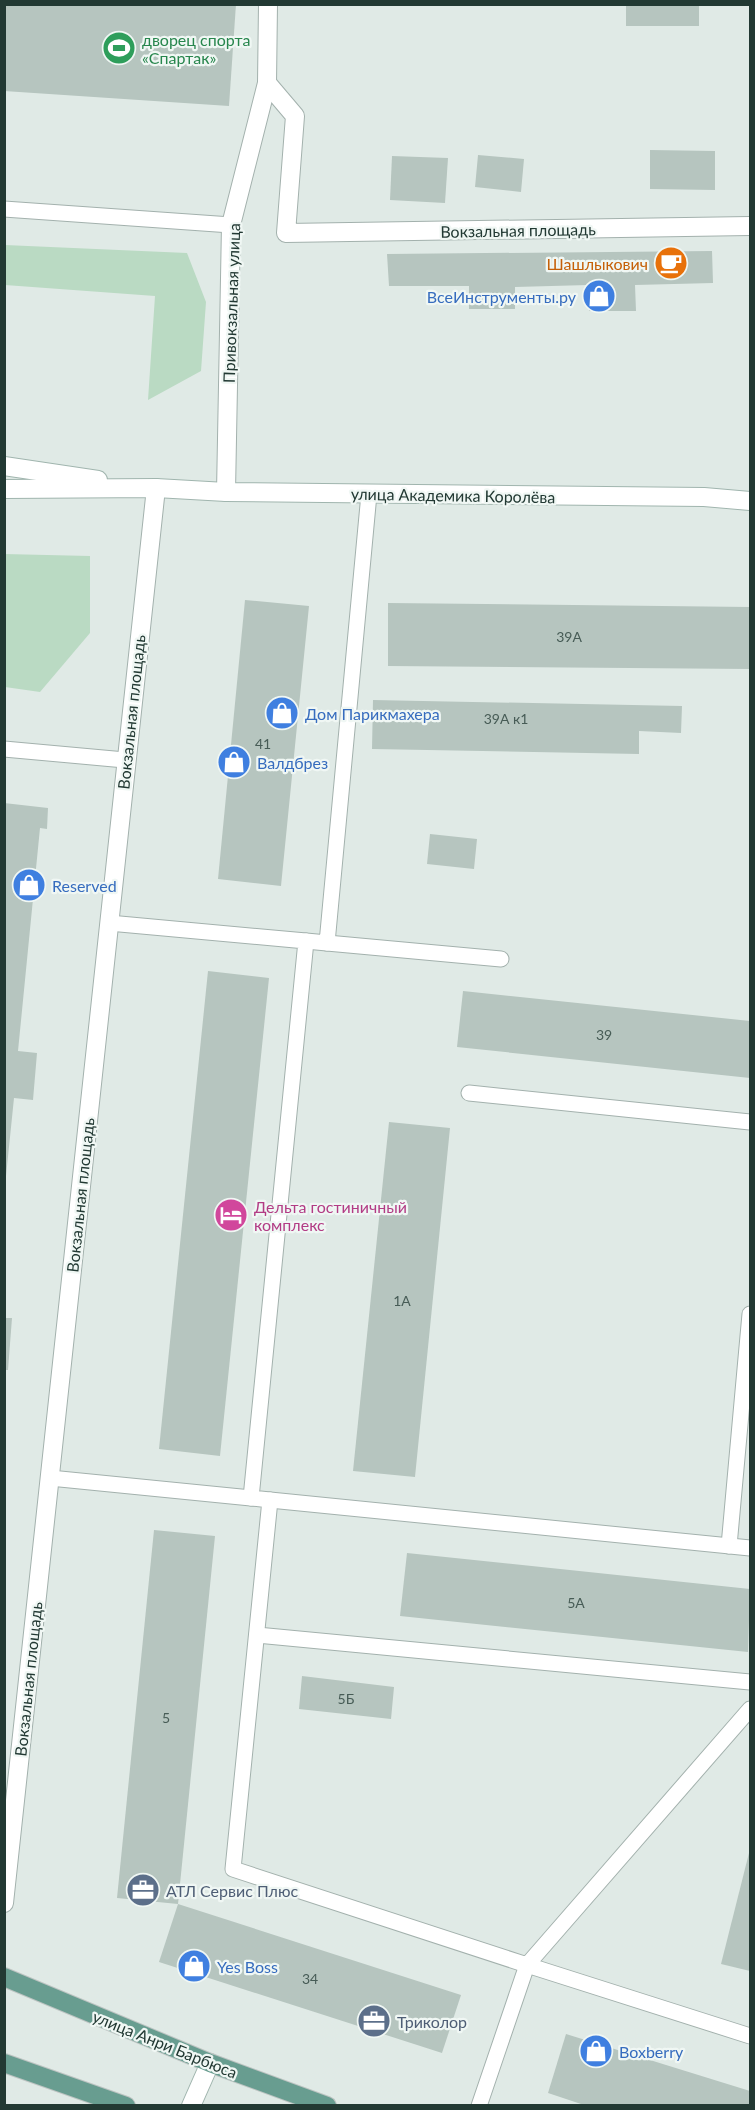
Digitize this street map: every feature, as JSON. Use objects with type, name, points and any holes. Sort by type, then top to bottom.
[{"type":"main road","name":"улица Анри Барбюса","points":[[4,1977],[210,2063],[327,2106]]},
{"type":"main road","points":[[4,2063],[126,2106]]},
{"type":"street","name":"Привокзальная улица","points":[[226,492],[231,225],[267,83],[268,4]]},
{"type":"street","name":"Вокзальная площадь","points":[[267,83],[295,116],[286,233],[750,226]]},
{"type":"street","points":[[4,466],[156,488]]},
{"type":"street","name":"Вокзальная площадь","points":[[4,1903],[156,488]]},
{"type":"street","name":"улица Академика Королёва","points":[[156,488],[226,492],[704,497],[750,501]]},
{"type":"street","points":[[4,489],[156,488]]},
{"type":"street","points":[[191,2106],[210,2063]]},
{"type":"lane","points":[[4,209],[231,225]]},
{"type":"lane","points":[[327,943],[369,494]]},
{"type":"lane","points":[[4,749],[125,760]]},
{"type":"lane","points":[[109,923],[501,959]]},
{"type":"lane","points":[[251,1498],[306,941]]},
{"type":"lane","points":[[469,1093],[750,1122]]},
{"type":"lane","points":[[729,1546],[750,1314]]},
{"type":"lane","points":[[50,1478],[750,1548]]},
{"type":"lane","points":[[270,1500],[233,1869],[750,2036]]},
{"type":"lane","points":[[257,1635],[750,1682]]},
{"type":"lane","points":[[479,2106],[527,1965],[750,1709]]},
{"type":"green space","points":[[5,245],[187,253],[206,302],[201,371],[148,400],[155,296],[5,285]]},
{"type":"green space","points":[[4,554],[90,556],[90,633],[40,692],[5,687]]},
{"type":"building","name":"дворец спорта «Спартак»","points":[[4,4],[236,4],[229,106],[4,91]]},
{"type":"building","points":[[626,4],[699,4],[699,26],[626,26]]},
{"type":"building","points":[[650,150],[715,151],[715,190],[650,189]]},
{"type":"building","points":[[478,155],[524,159],[521,192],[475,187]]},
{"type":"building","points":[[392,156],[448,158],[445,203],[390,200]]},
{"type":"building","points":[[712,251],[713,283],[635,285],[636,311],[589,311],[588,285],[515,287],[515,309],[469,309],[469,286],[389,286],[387,254]]},
{"type":"building","points":[[245,600],[309,606],[281,886],[218,879]]},
{"type":"building","points":[[388,603],[750,607],[750,669],[388,666]]},
{"type":"building","points":[[373,700],[682,706],[681,733],[639,731],[639,754],[372,749]]},
{"type":"building","points":[[4,803],[48,808],[47,829],[40,828],[18,1051],[37,1053],[33,1100],[14,1098],[6,1176]]},
{"type":"building","points":[[430,834],[477,839],[474,869],[427,864]]},
{"type":"building","points":[[208,971],[269,978],[220,1456],[159,1449]]},
{"type":"building","points":[[463,991],[750,1021],[750,1078],[457,1047]]},
{"type":"building","points":[[389,1122],[450,1128],[415,1477],[353,1471]]},
{"type":"building","points":[[4,1318],[12,1318],[8,1370],[4,1370]]},
{"type":"building","points":[[154,1530],[215,1536],[178,1904],[117,1898]]},
{"type":"building","points":[[407,1553],[750,1589],[748,1652],[400,1616]]},
{"type":"building","points":[[302,1676],[394,1687],[391,1719],[299,1709]]},
{"type":"building","points":[[750,1849],[750,1971],[721,1964]]},
{"type":"building","points":[[178,1904],[461,1995],[442,2053],[159,1962]]},
{"type":"building","points":[[566,2034],[750,2091],[750,2106],[587,2106],[548,2093]]},
{"type":"place","name":"дворец спорта «Спартак»","points":[[119,48]]},
{"type":"place","name":"Шашлыкович","points":[[671,263]]},
{"type":"place","name":"ВсеИнструменты.ру","points":[[599,296]]},
{"type":"place","name":"Дом Парикмахера","points":[[282,713]]},
{"type":"place","name":"Валдбрез","points":[[234,762]]},
{"type":"place","name":"Reserved","points":[[29,885]]},
{"type":"place","name":"Дельта гостиничный комплекс","points":[[231,1215]]},
{"type":"place","name":"АТЛ Сервис Плюс","points":[[143,1890]]},
{"type":"place","name":"Yes Boss","points":[[194,1966]]},
{"type":"place","name":"Триколор","points":[[374,2021]]},
{"type":"place","name":"Boxberry","points":[[596,2051]]}]
